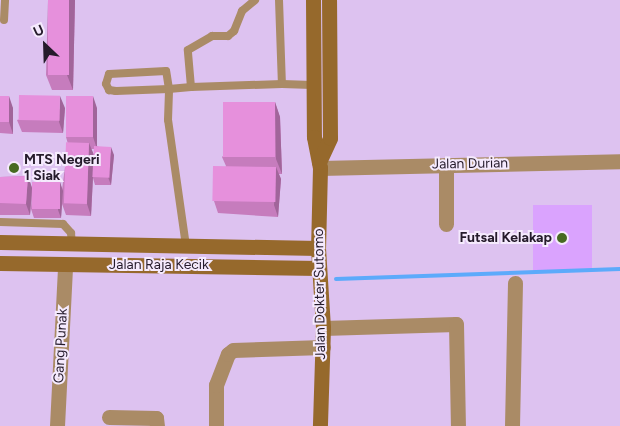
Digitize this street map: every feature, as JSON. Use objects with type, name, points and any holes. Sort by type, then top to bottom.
[{"type":"main road","name":"Jalan Dokter Sutomo","points":[[313,0],[312,85],[314,137],[320,165],[318,268],[323,328],[320,426]]},
{"type":"main road","name":"Jalan Dokter Sutomo","points":[[320,165],[330,138],[329,0]]},
{"type":"main road","name":"Jalan Raja Kecik","points":[[0,242],[155,248],[318,248]]},
{"type":"main road","points":[[154,264],[155,248]]},
{"type":"main road","name":"Jalan Raja Kecik","points":[[0,264],[65,266],[154,264],[318,268]]},
{"type":"street","name":"Jalan Durian","points":[[320,165],[446,165],[620,160]]},
{"type":"street","points":[[446,165],[446,224]]},
{"type":"street","name":"Gang Punak","points":[[57,426],[65,266]]},
{"type":"street","points":[[512,426],[515,283]]},
{"type":"street","points":[[323,328],[456,324],[458,426]]},
{"type":"street","points":[[216,426],[216,385],[228,354],[233,350],[322,347]]},
{"type":"street","points":[[109,417],[156,418],[156,426]]},
{"type":"lane","points":[[4,20],[5,0]]},
{"type":"lane","points":[[191,87],[188,50],[212,36],[228,36],[234,30],[242,11],[255,0]]},
{"type":"lane","points":[[280,0],[282,84]]},
{"type":"lane","points":[[186,247],[168,120],[169,89],[168,77],[162,70],[109,74],[105,79],[109,90],[116,91],[169,89],[191,87],[282,84],[312,85]]},
{"type":"lane","points":[[0,222],[63,224],[71,233],[72,245]]},
{"type":"shaded area","name":"Futsal Kelakap","points":[[533,205],[592,205],[592,272],[533,272]]},
{"type":"building","points":[[48,0],[69,0],[69,75],[48,75]]},
{"type":"building","points":[[19,95],[60,96],[60,121],[19,120]]},
{"type":"building","points":[[0,96],[9,96],[9,122],[0,122]]},
{"type":"building","points":[[66,96],[93,96],[93,137],[66,137]]},
{"type":"building","points":[[223,102],[275,102],[275,157],[223,157]]},
{"type":"building","points":[[66,142],[89,143],[87,204],[64,203]]},
{"type":"building","points":[[94,146],[111,147],[109,178],[92,177]]},
{"type":"building","points":[[213,166],[276,167],[275,202],[212,201]]},
{"type":"building","points":[[28,176],[26,204],[0,203],[0,177]]},
{"type":"building","points":[[32,182],[60,182],[60,209],[32,209]]},
{"type":"waterway","points":[[336,279],[620,269]]},
{"type":"place","name":"MTS Negeri 1 Siak","points":[[14,168]]},
{"type":"place","name":"Futsal Kelakap","points":[[562,238]]}]
